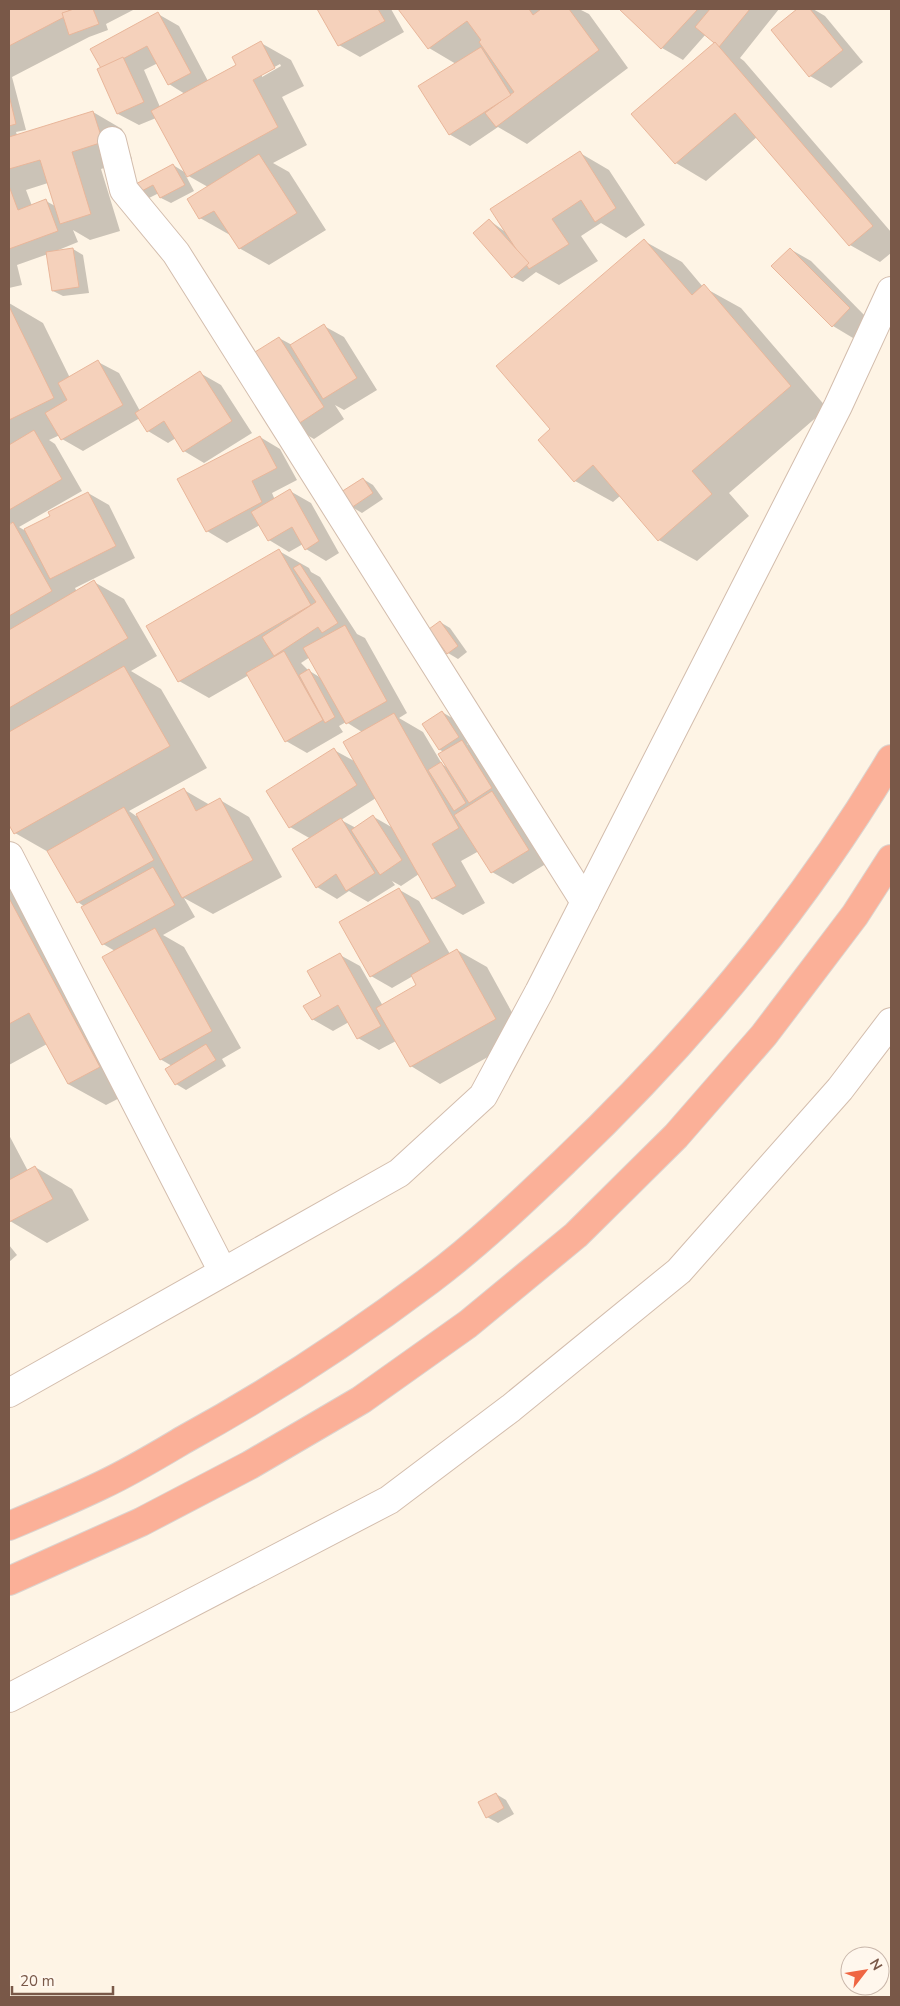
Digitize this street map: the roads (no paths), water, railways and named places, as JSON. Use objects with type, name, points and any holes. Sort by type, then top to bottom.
[{"type":"highway","points":[[9,1526],[103,1484],[232,1414],[323,1356],[432,1279],[527,1198],[621,1108],[706,1016],[825,862],[891,759]]},
{"type":"highway","points":[[9,1581],[141,1522],[250,1466],[361,1400],[468,1324],[576,1235],[676,1136],[770,1027],[855,915],[891,859]]},
{"type":"street","points":[[112,141],[124,190],[176,254],[585,902]]},
{"type":"street","points":[[9,1393],[399,1173],[483,1096],[539,992],[838,406],[891,291]]},
{"type":"street","points":[[9,856],[223,1272]]},
{"type":"street","points":[[9,1698],[389,1500],[511,1408],[679,1272],[840,1090],[891,1022]]}]
